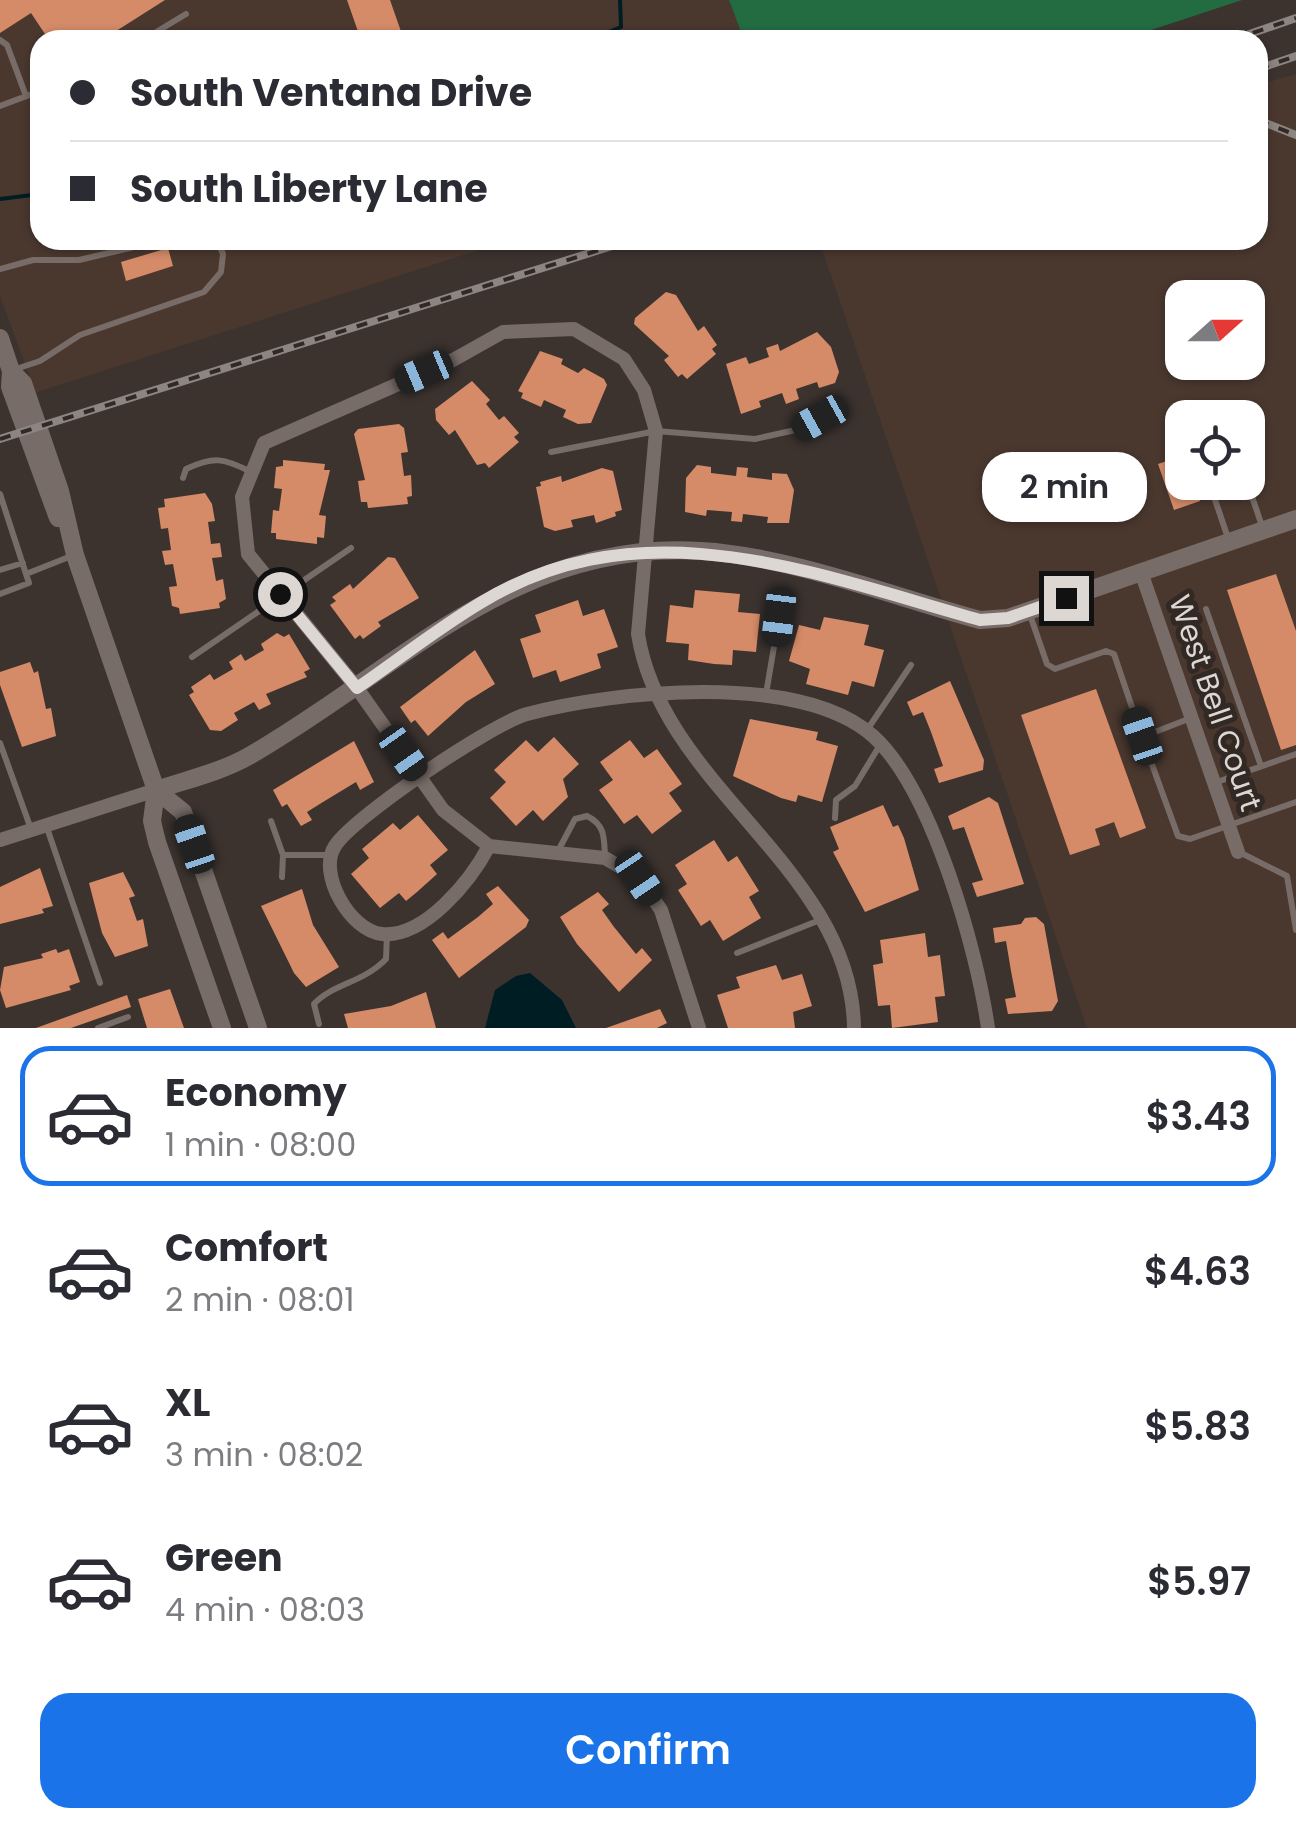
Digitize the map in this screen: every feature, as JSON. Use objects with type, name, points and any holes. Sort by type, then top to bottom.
[{"type":"street","points":[[699,1028],[661,910],[639,878],[605,858],[488,846],[443,810],[357,688],[248,554],[242,497],[264,443],[452,360],[503,332],[574,329],[624,358],[644,390],[656,431],[638,634],[654,694],[666,720],[822,919],[854,1007],[854,1028]]},
{"type":"street","points":[[0,338],[11,371],[10,388],[48,494],[75,555],[156,790],[152,821],[157,842],[222,1028]]},
{"type":"street","points":[[0,840],[245,759],[357,688],[482,601],[525,580],[575,564],[646,552],[696,550],[748,556],[980,620],[1028,611],[1296,519]]},
{"type":"street","name":"West Bell Court","points":[[1141,572],[1238,852]]},
{"type":"street","points":[[488,846],[452,895],[410,931],[380,934],[350,915],[331,878],[329,855],[340,837],[374,807],[496,726],[526,714],[693,690],[765,696],[822,710],[866,731],[902,770],[930,824],[984,997],[988,1028]]},
{"type":"street","points":[[156,790],[182,812],[258,1028]]},
{"type":"lane","points":[[160,30],[186,14]]},
{"type":"lane","points":[[0,40],[7,46],[26,96]]},
{"type":"lane","points":[[0,106],[30,95]]},
{"type":"lane","points":[[0,269],[34,260],[79,260],[122,250]]},
{"type":"lane","points":[[11,371],[40,361],[80,335],[204,292],[221,272],[222,250]]},
{"type":"lane","points":[[551,452],[656,431],[755,439],[800,428],[839,407]]},
{"type":"lane","points":[[183,478],[186,469],[211,457],[225,458],[252,472]]},
{"type":"lane","points":[[0,494],[29,584],[0,594]]},
{"type":"lane","points":[[1215,500],[1229,542]]},
{"type":"lane","points":[[1253,500],[1263,530]]},
{"type":"lane","points":[[192,657],[255,617],[280,594],[294,591],[351,548]]},
{"type":"lane","points":[[26,574],[75,555]]},
{"type":"lane","points":[[0,570],[23,563]]},
{"type":"lane","points":[[1206,609],[1261,766]]},
{"type":"lane","points":[[1028,611],[1047,664],[1055,668],[1106,650],[1114,654],[1178,836],[1190,839],[1296,802]]},
{"type":"lane","points":[[765,696],[779,617]]},
{"type":"lane","points":[[866,731],[911,665]]},
{"type":"lane","points":[[1142,736],[1191,718]]},
{"type":"lane","points":[[0,743],[100,983]]},
{"type":"lane","points":[[835,818],[836,800],[855,786],[880,744]]},
{"type":"lane","points":[[1214,783],[1296,754]]},
{"type":"lane","points":[[557,852],[575,819],[587,816],[598,822],[604,833],[605,858]]},
{"type":"lane","points":[[271,821],[284,855],[282,878]]},
{"type":"lane","points":[[1238,852],[1287,876],[1296,930]]},
{"type":"lane","points":[[284,855],[329,855]]},
{"type":"lane","points":[[737,953],[822,919]]},
{"type":"lane","points":[[319,1024],[314,1004],[322,995],[369,976],[386,960],[386,933]]},
{"type":"lane","points":[[98,1028],[128,1017]]},
{"type":"shaded area","points":[[0,0],[729,0],[740,30],[30,30],[30,250],[479,250],[31,394],[30,377],[0,296]]},
{"type":"shaded area","points":[[1296,74],[1296,1028],[1087,1028],[822,250],[1268,250],[1268,82]]},
{"type":"green space","points":[[729,0],[1242,0],[1151,30],[740,30]]},
{"type":"water","points":[[530,973],[562,1000],[576,1028],[485,1028],[495,990],[516,976]]},
{"type":"building","points":[[0,0],[165,0],[118,30],[42,30],[31,13],[0,33]]},
{"type":"building","points":[[347,0],[390,0],[400,30],[358,30]]},
{"type":"building","points":[[169,250],[173,266],[126,281],[121,262]]},
{"type":"building","points":[[666,292],[676,295],[698,331],[704,326],[717,345],[712,349],[716,354],[687,379],[682,374],[678,377],[664,360],[669,356],[634,324],[635,318]]},
{"type":"building","points":[[817,332],[831,347],[839,372],[835,383],[819,388],[817,382],[796,389],[799,399],[786,404],[782,393],[759,401],[761,407],[741,414],[726,364],[746,357],[749,364],[769,357],[766,348],[778,344],[780,351]]},
{"type":"building","points":[[540,351],[563,359],[561,364],[578,373],[584,368],[604,379],[607,385],[591,423],[578,424],[563,417],[566,410],[544,400],[541,407],[521,398],[523,393],[518,391]]},
{"type":"building","points":[[472,381],[490,400],[486,404],[499,420],[504,416],[519,433],[514,437],[519,442],[489,468],[485,463],[477,465],[455,430],[449,435],[436,420],[435,409]]},
{"type":"building","points":[[399,424],[404,428],[408,452],[401,453],[404,476],[411,475],[412,496],[407,497],[408,504],[368,508],[367,502],[361,502],[358,481],[365,480],[354,434],[358,429]]},
{"type":"building","points":[[283,460],[325,464],[324,470],[330,470],[319,515],[326,516],[324,538],[317,537],[317,544],[276,539],[276,533],[271,533],[273,510],[279,511],[282,489],[274,488],[276,467],[283,466]]},
{"type":"building","points":[[1165,462],[1165,484],[1158,464]]},
{"type":"building","points":[[697,465],[711,467],[711,473],[736,476],[737,467],[748,468],[747,477],[772,480],[772,473],[787,474],[794,490],[789,523],[767,523],[768,517],[743,514],[742,522],[731,521],[732,512],[707,510],[706,516],[685,512],[686,478]]},
{"type":"building","points":[[602,468],[613,471],[622,510],[596,523],[594,515],[571,520],[573,527],[555,531],[544,527],[536,487],[541,486],[540,482],[561,476],[562,482]]},
{"type":"building","points":[[205,493],[215,521],[208,522],[211,544],[220,543],[222,557],[212,558],[216,581],[223,579],[226,599],[219,603],[220,608],[180,614],[179,608],[172,606],[169,587],[177,586],[173,564],[165,565],[162,551],[171,550],[168,528],[161,529],[158,508],[165,507],[164,499]]},
{"type":"building","points":[[1171,500],[1200,501],[1174,510]]},
{"type":"building","points":[[388,557],[395,558],[419,598],[378,622],[381,626],[363,639],[360,635],[355,639],[330,605],[336,601],[332,597],[350,584],[353,589]]},
{"type":"building","points":[[1276,574],[1296,631],[1296,745],[1281,750],[1227,590]]},
{"type":"building","points":[[695,590],[740,594],[738,612],[760,614],[756,652],[733,650],[732,665],[714,664],[688,660],[689,644],[666,642],[670,605],[693,608]]},
{"type":"building","points":[[578,600],[583,616],[604,609],[618,647],[597,654],[601,668],[560,682],[556,670],[533,678],[520,639],[541,632],[535,615]]},
{"type":"building","points":[[824,617],[869,625],[864,645],[884,650],[874,687],[852,681],[848,695],[806,684],[810,669],[789,661],[799,625],[820,630]]},
{"type":"building","points":[[277,633],[284,637],[289,634],[310,669],[304,672],[307,677],[266,694],[271,704],[259,710],[254,702],[234,713],[238,720],[221,731],[210,730],[189,695],[194,692],[191,687],[210,674],[214,680],[233,669],[229,662],[241,654],[245,661],[264,650],[261,644]]},
{"type":"building","points":[[475,650],[495,684],[466,702],[428,736],[415,720],[411,723],[400,707]]},
{"type":"building","points":[[30,662],[34,673],[38,671],[46,709],[51,708],[56,736],[22,747],[0,685],[0,672]]},
{"type":"building","points":[[950,681],[984,760],[983,770],[939,783],[934,769],[943,766],[931,732],[923,712],[913,716],[907,702]]},
{"type":"building","points":[[1096,689],[1146,828],[1120,838],[1114,822],[1095,829],[1100,845],[1070,855],[1021,715]]},
{"type":"building","points":[[750,719],[818,732],[816,740],[838,746],[822,802],[798,795],[796,802],[781,798],[733,776]]},
{"type":"building","points":[[554,737],[579,764],[563,779],[568,797],[543,821],[533,810],[516,826],[490,798],[506,782],[494,770],[526,740],[538,752]]},
{"type":"building","points":[[630,740],[644,758],[657,749],[682,784],[669,793],[682,811],[652,834],[637,815],[624,824],[599,790],[613,780],[600,762]]},
{"type":"building","points":[[354,741],[374,782],[360,790],[356,782],[307,812],[312,820],[301,826],[287,804],[282,807],[273,790]]},
{"type":"building","points":[[989,797],[998,803],[1024,884],[977,897],[972,883],[983,880],[964,827],[953,830],[948,816]]},
{"type":"building","points":[[883,805],[893,827],[898,825],[904,838],[919,890],[865,912],[833,852],[839,849],[830,827]]},
{"type":"building","points":[[418,815],[448,850],[430,865],[437,874],[417,892],[406,901],[399,893],[380,908],[351,874],[369,858],[362,849],[393,823],[400,830]]},
{"type":"building","points":[[714,840],[728,862],[737,856],[759,891],[749,897],[761,918],[723,941],[710,920],[701,926],[678,890],[687,884],[675,865]]},
{"type":"building","points":[[40,868],[53,906],[42,909],[44,913],[0,924],[0,887]]},
{"type":"building","points":[[123,872],[135,896],[129,898],[137,921],[143,919],[148,946],[115,957],[102,933],[89,883]]},
{"type":"building","points":[[498,886],[529,920],[526,927],[459,978],[432,940],[443,932],[448,939],[478,917],[493,904],[486,894]]},
{"type":"building","points":[[302,889],[313,925],[339,967],[306,987],[294,973],[261,906]]},
{"type":"building","points":[[598,892],[609,904],[602,910],[614,927],[636,954],[642,948],[652,960],[619,992],[577,944],[560,917]]},
{"type":"building","points":[[1036,917],[1044,924],[1058,1001],[1052,1011],[1008,1014],[1005,999],[1016,997],[1006,941],[995,943],[993,928],[1021,924],[1025,918]]},
{"type":"building","points":[[925,933],[928,957],[940,955],[945,996],[935,997],[938,1022],[892,1028],[890,1005],[878,1006],[873,965],[883,963],[880,940]]},
{"type":"building","points":[[56,949],[58,953],[69,949],[80,982],[69,986],[71,990],[6,1008],[0,990],[4,967],[43,958],[41,954]]},
{"type":"building","points":[[776,965],[782,980],[802,974],[812,1006],[793,1012],[795,1028],[728,1028],[717,995],[740,988],[736,977]]},
{"type":"building","points":[[170,989],[184,1028],[147,1028],[138,999]]},
{"type":"building","points":[[426,992],[436,1028],[348,1028],[344,1014],[391,1006]]},
{"type":"building","points":[[127,995],[131,1007],[71,1028],[36,1028]]},
{"type":"building","points":[[660,1009],[667,1023],[657,1028],[606,1028]]},
{"type":"waterway","points":[[614,30],[621,27],[620,0]]},
{"type":"waterway","points":[[0,199],[30,195]]},
{"type":"railway","points":[[1261,30],[1296,18]]},
{"type":"railway","points":[[1268,66],[1296,56]]},
{"type":"railway","points":[[1268,124],[1296,135]]},
{"type":"railway","points":[[0,439],[599,250]]},
{"type":"route","points":[[280,594],[357,688],[482,601],[525,580],[610,556],[696,550],[748,556],[980,620],[1008,618],[1066,598]]}]
